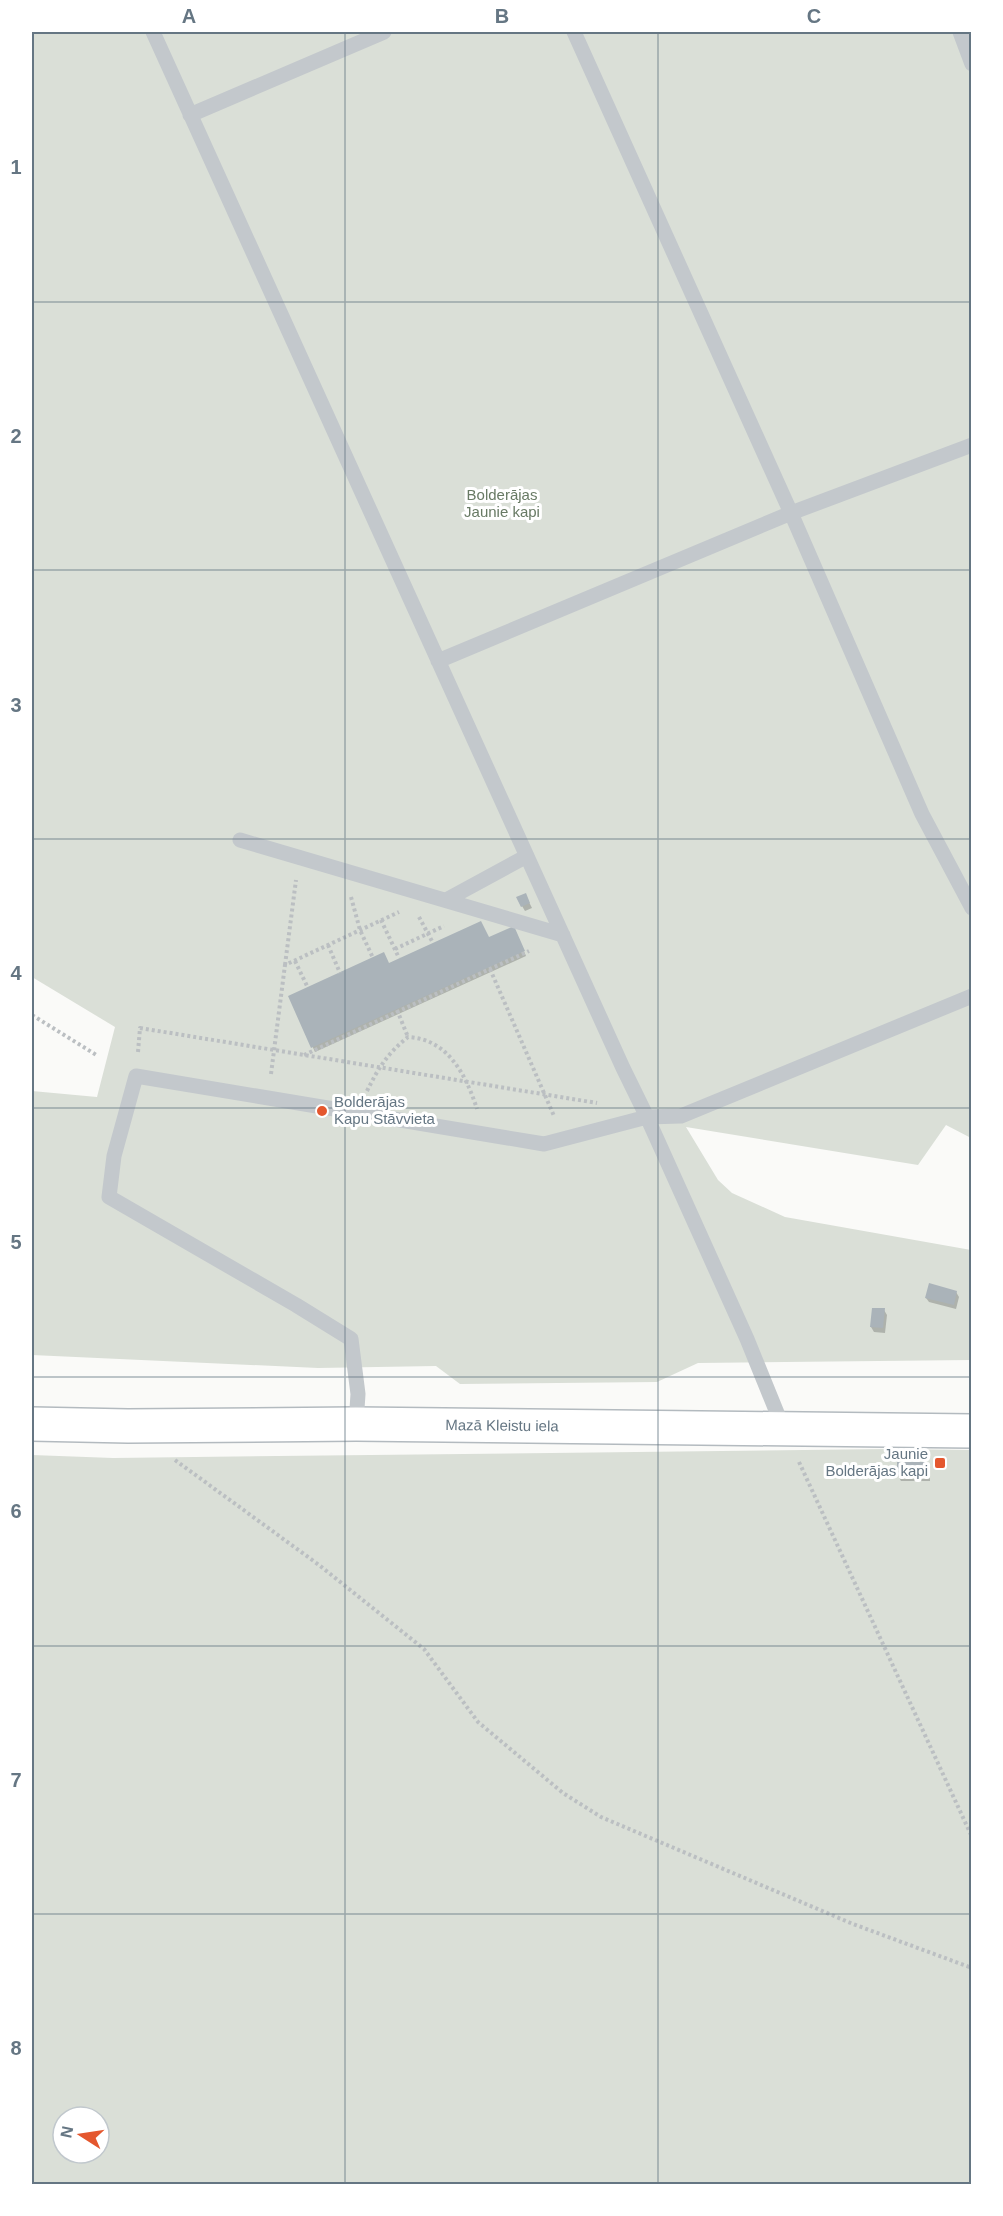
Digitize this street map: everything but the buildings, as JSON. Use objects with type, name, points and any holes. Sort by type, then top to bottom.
[{"type":"main road","name":"Mazā Kleistu iela","points":[[32,1424],[128,1426],[356,1424],[972,1431]]},
{"type":"lane","points":[[153,32],[647,1117],[742,1328],[784,1430]]},
{"type":"lane","points":[[190,115],[384,32]]},
{"type":"lane","points":[[574,32],[791,513],[922,814],[972,908]]},
{"type":"lane","points":[[960,32],[972,64]]},
{"type":"lane","points":[[438,661],[791,513],[972,445]]},
{"type":"lane","points":[[240,840],[563,935]]},
{"type":"lane","points":[[439,898],[527,856]]},
{"type":"lane","points":[[356,1424],[358,1394],[351,1339],[109,1197],[114,1156],[136,1076],[544,1144],[647,1117],[681,1116],[972,996]]},
{"type":"path","points":[[267,1098],[299,857]]},
{"type":"path","points":[[343,870],[360,930],[373,958]]},
{"type":"path","points":[[285,965],[413,905],[439,898]]},
{"type":"path","points":[[413,905],[433,943]]},
{"type":"path","points":[[381,920],[399,958]]},
{"type":"path","points":[[395,949],[447,925]]},
{"type":"path","points":[[303,1055],[563,935]]},
{"type":"path","points":[[328,945],[340,973]]},
{"type":"path","points":[[295,961],[308,987]]},
{"type":"path","points":[[489,968],[564,1139]]},
{"type":"path","points":[[397,1010],[408,1038]]},
{"type":"path","points":[[32,1015],[98,1056]]},
{"type":"path","points":[[136,1076],[140,1028],[545,1096],[606,1104],[623,1068]]},
{"type":"path","points":[[357,1113],[378,1068],[388,1054],[408,1038],[420,1038],[444,1051],[455,1062],[468,1083],[486,1134]]},
{"type":"path","points":[[128,1426],[319,1564],[424,1649],[478,1722],[563,1793],[601,1817],[853,1924],[972,1968]]},
{"type":"path","points":[[784,1430],[972,1837]]},
{"type":"green space","name":"Bolderājas Jaunie kapi","points":[[32,32],[971,32],[971,1138],[946,1125],[918,1165],[686,1127],[718,1180],[732,1193],[785,1217],[971,1250],[971,1360],[698,1363],[657,1382],[460,1384],[436,1366],[318,1368],[32,1355],[32,1091],[97,1097],[115,1027],[32,977]]},
{"type":"green space","points":[[971,1450],[971,2184],[32,2184],[32,1455],[113,1458]]},
{"type":"place","name":"Bolderājas Kapu Stāvvieta","points":[[322,1111]]},
{"type":"place","name":"Jaunie Bolderājas kapi","points":[[940,1463]]}]
